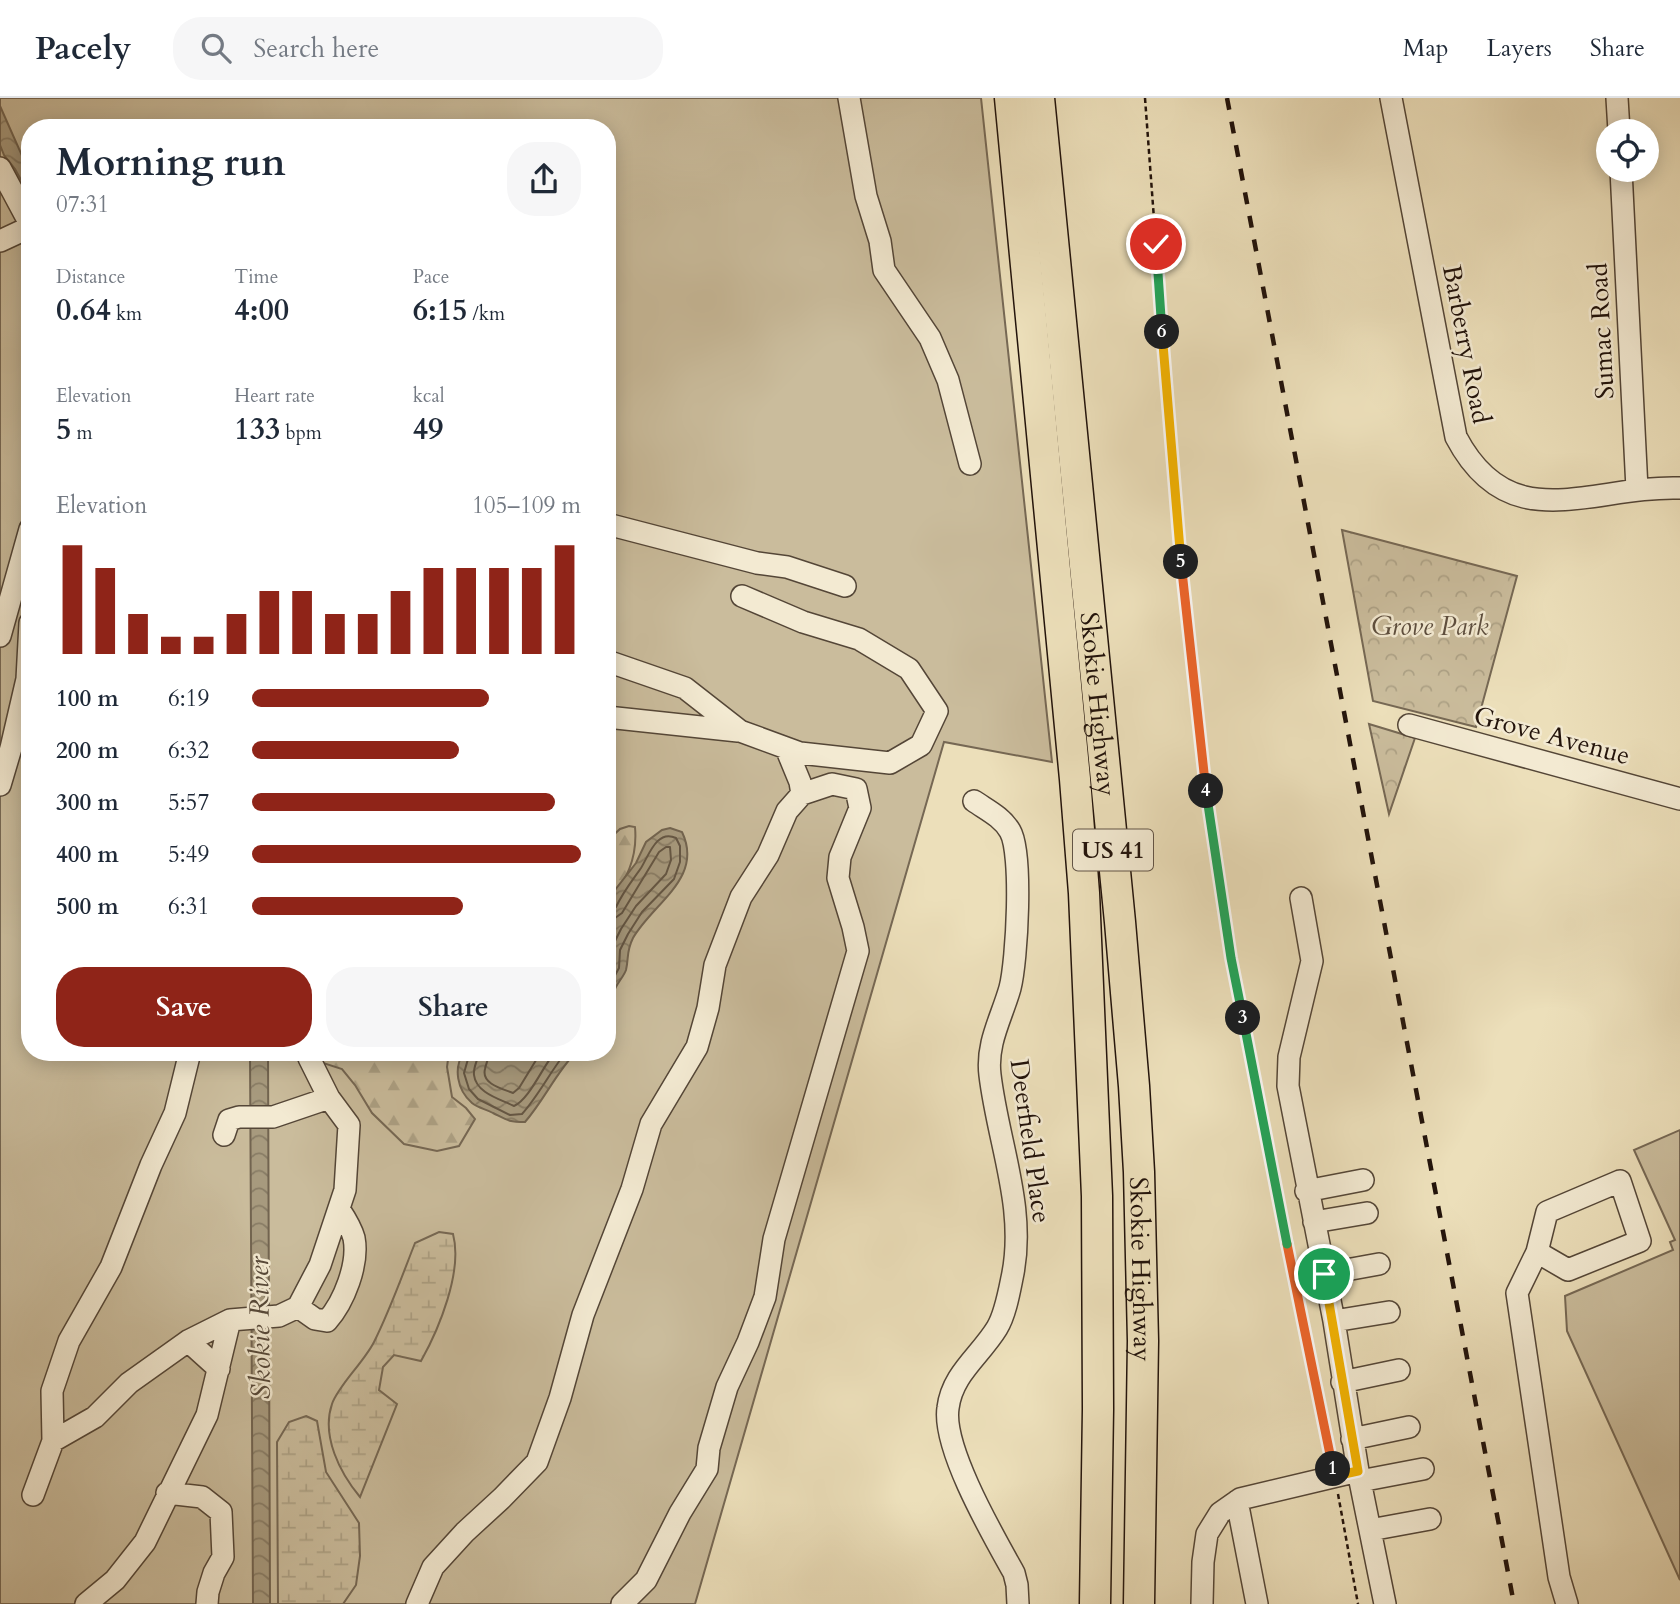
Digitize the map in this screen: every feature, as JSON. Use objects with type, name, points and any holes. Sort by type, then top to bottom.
[{"type":"highway","name":"Skokie Highway","points":[[1010,98],[1084,893],[1097,1196],[1095,1604]]},
{"type":"highway","name":"Skokie Highway","points":[[1039,98],[1121,922],[1134,1086],[1143,1341],[1139,1604]]},
{"type":"street","points":[[849,98],[866,196],[880,241],[884,270],[930,338],[948,380],[970,464]]},
{"type":"street","name":"Barberry Road","points":[[1391,98],[1455,437],[1474,467],[1491,483],[1522,498],[1565,500],[1637,489],[1680,488]]},
{"type":"street","points":[[1617,98],[1618,119]]},
{"type":"street","points":[[0,168],[21,205]]},
{"type":"street","name":"Sumac Road","points":[[1622,182],[1637,489]]},
{"type":"street","points":[[0,241],[21,231]]},
{"type":"street","points":[[616,526],[757,563],[788,567],[845,586]]},
{"type":"street","points":[[0,636],[21,561]]},
{"type":"street","points":[[616,720],[740,731],[800,753],[890,763],[921,745],[937,711],[909,669],[859,639],[803,622],[742,596]]},
{"type":"street","points":[[616,665],[685,688],[740,731]]},
{"type":"street","points":[[0,785],[21,705]]},
{"type":"street","name":"Grove Avenue","points":[[1409,725],[1680,799]]},
{"type":"street","points":[[786,748],[802,794]]},
{"type":"street","points":[[417,1604],[433,1567],[537,1462],[560,1398],[583,1315],[632,1189],[651,1124],[697,1047],[708,1008],[715,965],[741,897],[768,855],[787,811],[802,794],[832,784],[856,789],[860,808],[840,857],[838,878],[858,951],[774,1239],[765,1297],[727,1387],[709,1448],[707,1468],[680,1513],[646,1580],[622,1604]]},
{"type":"street","name":"Deerfield Place","points":[[974,801],[1002,820],[1012,833],[1015,847],[1018,912],[1014,972],[992,1041],[989,1073],[1015,1209],[1017,1250],[999,1325],[957,1377],[948,1408],[948,1425],[971,1491],[1014,1573],[1018,1604]]},
{"type":"street","points":[[1301,898],[1312,961],[1289,1057],[1287,1086],[1334,1321],[1352,1439],[1385,1604]]},
{"type":"street","points":[[33,1495],[53,1441],[52,1391],[69,1341],[111,1267],[151,1165],[175,1113],[188,1061]]},
{"type":"street","points":[[288,1312],[320,1265],[345,1190],[349,1125],[329,1098],[310,1061]]},
{"type":"street","points":[[224,1135],[229,1120],[239,1117],[273,1117],[329,1098]]},
{"type":"street","points":[[1306,1191],[1363,1180]]},
{"type":"street","points":[[1537,1252],[1568,1270],[1640,1241],[1620,1181],[1547,1212],[1537,1252],[1517,1293],[1559,1577],[1567,1604]]},
{"type":"street","points":[[53,1441],[95,1417],[129,1383],[188,1340],[237,1318],[288,1312],[327,1321],[337,1310],[349,1282],[354,1240],[348,1222],[339,1209]]},
{"type":"street","points":[[1314,1222],[1367,1213]]},
{"type":"street","points":[[1324,1274],[1379,1264]]},
{"type":"street","points":[[1334,1321],[1389,1312]]},
{"type":"street","points":[[86,1604],[115,1580],[145,1542],[207,1415],[219,1369],[237,1318]]},
{"type":"street","points":[[188,1340],[219,1369]]},
{"type":"street","points":[[1342,1382],[1399,1370]]},
{"type":"street","points":[[1352,1439],[1409,1427]]},
{"type":"street","points":[[1202,1604],[1207,1534],[1220,1513],[1237,1501],[1335,1476],[1423,1469]]},
{"type":"street","points":[[167,1493],[202,1497],[221,1512],[223,1557],[214,1573],[207,1604]]},
{"type":"street","points":[[1237,1501],[1257,1604]]},
{"type":"street","points":[[1370,1530],[1430,1519]]},
{"type":"street","points":[[1205,1553],[1215,1604]]},
{"type":"path","points":[[1145,98],[1176,515],[1200,758],[1231,958],[1335,1476],[1358,1604]]},
{"type":"green space","points":[[0,98],[981,98],[1052,762],[944,742],[695,1604],[0,1604]]},
{"type":"green space","name":"Grove Park","points":[[1342,530],[1517,576],[1476,727],[1373,701]]},
{"type":"green space","points":[[1369,724],[1415,738],[1389,814]]},
{"type":"green space","points":[[635,827],[635,839],[632,860],[616,894],[616,833],[620,829]]},
{"type":"green space","points":[[322,1061],[448,1061],[452,1097],[475,1119],[459,1146],[437,1151],[404,1144],[372,1113],[342,1069]]},
{"type":"green space","points":[[1680,1130],[1680,1580],[1567,1331],[1565,1296],[1673,1250],[1670,1242],[1675,1240],[1634,1150]]},
{"type":"green space","points":[[439,1232],[453,1234],[455,1249],[452,1282],[442,1317],[421,1361],[394,1355],[383,1367],[379,1390],[397,1404],[360,1497],[334,1454],[329,1429],[332,1404],[374,1342],[415,1243]]},
{"type":"green space","points":[[306,1416],[317,1421],[326,1472],[359,1523],[360,1556],[356,1585],[343,1604],[278,1604],[277,1442],[289,1422]]},
{"type":"water","points":[[0,106],[21,153],[21,180],[4,155],[0,145]]},
{"type":"water","points":[[670,828],[682,832],[687,848],[686,863],[673,889],[633,938],[628,951],[626,970],[616,987],[616,889],[636,863],[646,842],[662,830]]},
{"type":"water","name":"Skokie River","points":[[250,1061],[268,1061],[270,1604],[253,1604]]},
{"type":"water","points":[[460,1061],[569,1061],[525,1122],[505,1119],[472,1103],[460,1085]]},
{"type":"railway","points":[[1227,98],[1514,1604]]},
{"type":"route","points":[[1156,244],[1176,515],[1200,758],[1231,958],[1335,1476],[1358,1471],[1324,1274]]}]
